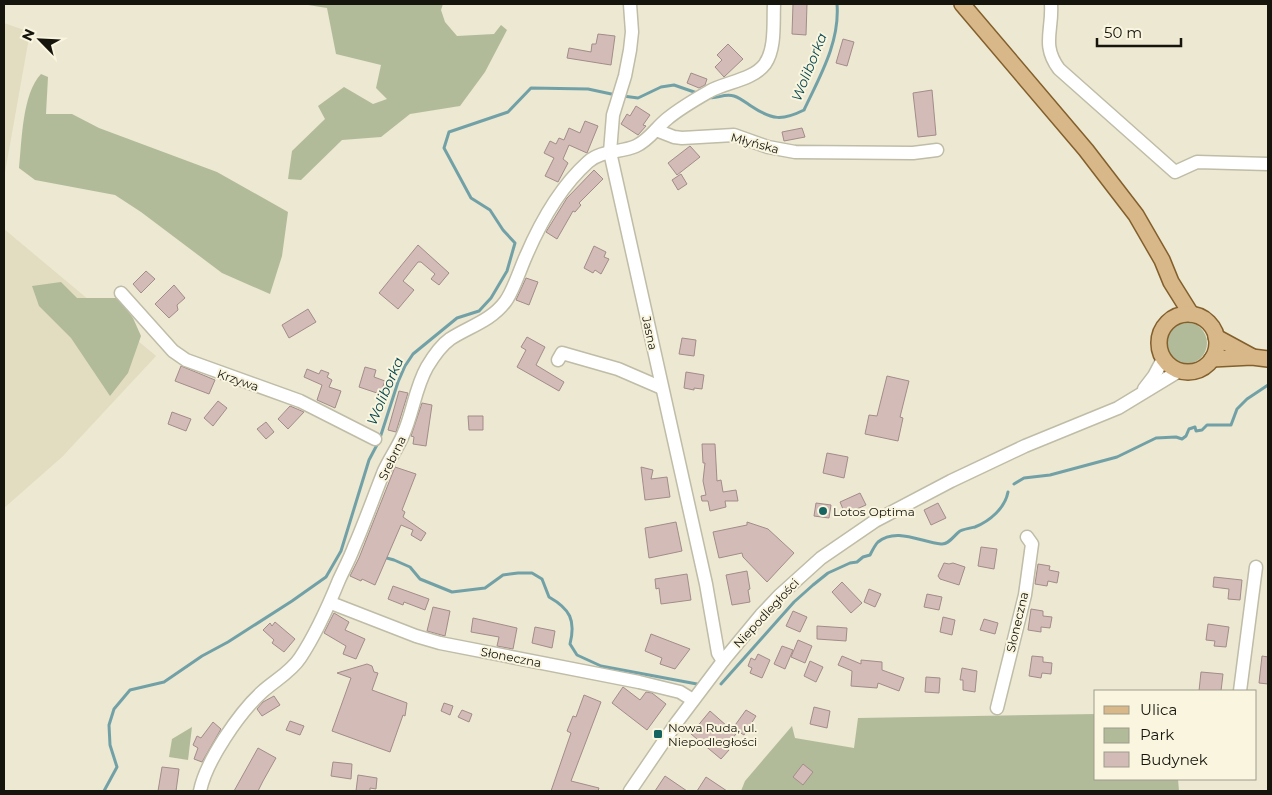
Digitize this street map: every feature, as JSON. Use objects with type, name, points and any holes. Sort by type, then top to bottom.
[{"type":"main road","points":[[962,4],[1086,150],[1136,215],[1162,260],[1171,282],[1191,314]]},
{"type":"main road","points":[[1171,282],[1172,319]]},
{"type":"main road","points":[[1191,314],[1200,317],[1213,328],[1216,345],[1212,359],[1200,369],[1186,372],[1179,371],[1163,359],[1158,342],[1160,333],[1172,319],[1191,314]]},
{"type":"main road","points":[[1216,337],[1252,357]]},
{"type":"main road","points":[[1212,359],[1252,357],[1268,359]]},
{"type":"street","name":"Jasna","points":[[630,4],[632,32],[630,50],[611,126],[610,152],[706,584],[718,653],[723,660]]},
{"type":"street","points":[[610,152],[636,146],[645,140],[666,119],[696,100],[763,66],[771,47],[774,4]]},
{"type":"street","points":[[1051,4],[1048,42],[1050,52],[1059,69],[1175,172],[1197,162],[1268,164]]},
{"type":"street","name":"Młyńska","points":[[656,130],[682,138],[734,135],[768,147],[795,152],[913,153],[937,150]]},
{"type":"street","name":"Srebrna","points":[[200,791],[204,777],[226,736],[260,694],[297,663],[331,603],[390,458],[405,430],[419,385],[437,351],[450,340],[493,314],[505,302],[535,235],[550,208],[571,180],[589,161],[596,156],[610,152]]},
{"type":"street","name":"Krzywa","points":[[121,293],[173,351],[186,360],[300,401],[375,439]]},
{"type":"street","points":[[558,360],[562,354],[618,370],[662,388]]},
{"type":"street","name":"Niepodległości","points":[[1138,397],[1154,376],[1163,359]]},
{"type":"street","name":"Niepodległości","points":[[630,791],[723,660],[761,615],[821,558],[875,521],[951,481],[1057,432],[1100,417],[1138,397],[1179,371]]},
{"type":"street","name":"Słoneczna","points":[[996,708],[1024,595],[1032,544],[1027,537]]},
{"type":"street","points":[[1240,690],[1256,567]]},
{"type":"street","name":"Słoneczna","points":[[331,603],[416,636],[440,643],[639,682],[680,692],[693,700]]},
{"type":"shaded area","points":[[4,23],[30,32],[4,178]]},
{"type":"shaded area","points":[[4,229],[156,356],[62,457],[4,508]]},
{"type":"green space","points":[[302,4],[443,4],[441,10],[445,22],[457,36],[494,34],[501,25],[507,30],[485,72],[460,106],[410,114],[381,137],[342,140],[301,180],[288,179],[292,151],[325,119],[318,106],[344,87],[373,104],[387,99],[376,88],[381,65],[336,54],[327,8]]},
{"type":"green space","points":[[41,74],[48,77],[46,114],[72,114],[99,128],[217,172],[288,212],[282,256],[270,294],[222,273],[141,212],[115,195],[35,180],[19,168],[26,105],[30,93]]},
{"type":"green space","points":[[61,282],[77,298],[118,298],[133,318],[141,336],[128,373],[110,396],[71,338],[39,306],[32,286]]},
{"type":"green space","points":[[1190,322],[1198,325],[1204,331],[1207,343],[1204,355],[1198,361],[1182,364],[1174,361],[1168,355],[1165,339],[1168,331],[1174,325]]},
{"type":"green space","points":[[1094,714],[1094,780],[1178,780],[1179,791],[741,791],[745,781],[792,726],[795,738],[854,748],[858,718]]},
{"type":"green space","points":[[192,727],[188,760],[169,757],[172,739]]},
{"type":"building","points":[[793,4],[807,4],[806,35],[792,34]]},
{"type":"building","points":[[598,34],[615,36],[611,65],[567,58],[569,48],[591,52],[592,44],[596,44]]},
{"type":"building","points":[[843,39],[854,42],[847,66],[836,63]]},
{"type":"building","points":[[728,44],[743,59],[724,77],[715,67],[722,60],[717,55]]},
{"type":"building","points":[[691,73],[707,79],[705,85],[699,88],[687,83]]},
{"type":"building","points":[[932,90],[936,135],[918,137],[913,93]]},
{"type":"building","points":[[636,106],[650,115],[643,125],[646,126],[638,135],[621,124],[627,114],[630,116]]},
{"type":"building","points":[[585,121],[598,126],[587,153],[569,145],[563,159],[568,163],[558,182],[545,176],[554,158],[544,153],[550,141],[556,144],[559,138],[564,140],[569,128],[580,133]]},
{"type":"building","points":[[802,128],[805,137],[784,141],[782,132]]},
{"type":"building","points":[[690,146],[700,157],[677,175],[668,163]]},
{"type":"building","points":[[594,170],[603,179],[579,203],[581,205],[575,212],[573,211],[557,239],[546,232],[567,198]]},
{"type":"building","points":[[681,174],[687,184],[678,190],[672,180]]},
{"type":"building","points":[[418,245],[449,273],[439,285],[431,279],[435,274],[421,262],[418,262],[403,281],[414,290],[398,309],[379,293]]},
{"type":"building","points":[[594,246],[606,252],[604,257],[609,259],[601,274],[595,270],[593,273],[584,268]]},
{"type":"building","points":[[146,271],[155,279],[141,293],[133,284]]},
{"type":"building","points":[[526,278],[538,282],[529,305],[516,300]]},
{"type":"building","points":[[174,285],[185,298],[177,305],[178,310],[169,318],[155,304]]},
{"type":"building","points":[[308,309],[316,322],[289,338],[282,325]]},
{"type":"building","points":[[527,337],[545,347],[536,365],[564,382],[559,391],[517,367],[526,350],[521,347]]},
{"type":"building","points":[[682,338],[696,340],[694,356],[679,354]]},
{"type":"building","points":[[181,366],[215,380],[209,394],[175,381]]},
{"type":"building","points":[[365,367],[376,370],[374,377],[385,381],[380,394],[359,387]]},
{"type":"building","points":[[307,369],[319,374],[321,370],[329,373],[327,377],[332,380],[329,387],[341,391],[335,408],[317,400],[322,385],[304,377]]},
{"type":"building","points":[[686,372],[704,375],[702,389],[684,388]]},
{"type":"building","points":[[887,376],[909,381],[900,417],[903,418],[898,441],[865,434],[869,415],[877,416]]},
{"type":"building","points":[[399,391],[408,393],[396,432],[388,430]]},
{"type":"building","points":[[218,401],[227,408],[213,426],[204,418]]},
{"type":"building","points":[[422,403],[432,405],[426,446],[413,444],[414,437],[411,436]]},
{"type":"building","points":[[290,406],[304,412],[288,429],[278,419]]},
{"type":"building","points":[[172,412],[191,419],[186,431],[168,424]]},
{"type":"building","points":[[468,416],[483,416],[483,430],[469,430]]},
{"type":"building","points":[[266,422],[274,432],[266,439],[257,429]]},
{"type":"building","points":[[702,444],[715,444],[717,481],[721,480],[723,492],[736,490],[738,501],[725,501],[726,507],[710,511],[708,501],[702,501],[701,496],[706,495],[703,481],[705,463],[703,463]]},
{"type":"building","points":[[827,453],[848,457],[844,478],[823,473]]},
{"type":"building","points":[[395,467],[416,474],[402,510],[405,512],[403,517],[426,533],[421,541],[411,535],[413,530],[401,525],[375,585],[350,576]]},
{"type":"building","points":[[641,467],[653,470],[651,479],[667,477],[670,497],[645,500]]},
{"type":"building","points":[[860,493],[866,505],[845,514],[840,502]]},
{"type":"building","name":"Lotos Optima","points":[[816,503],[831,505],[829,518],[814,516]]},
{"type":"building","points":[[938,503],[946,518],[931,525],[924,510]]},
{"type":"building","points":[[676,522],[682,551],[649,558],[645,528]]},
{"type":"building","points":[[747,522],[768,529],[794,553],[767,582],[743,557],[742,553],[719,558],[713,532],[747,525]]},
{"type":"building","points":[[981,547],[997,549],[994,569],[978,566]]},
{"type":"building","points":[[944,563],[953,563],[965,567],[959,585],[940,579],[938,576]]},
{"type":"building","points":[[1038,564],[1050,566],[1049,570],[1059,572],[1057,583],[1048,581],[1047,586],[1035,584]]},
{"type":"building","points":[[747,571],[750,602],[732,605],[726,575]]},
{"type":"building","points":[[687,574],[691,600],[661,604],[659,588],[656,589],[655,579]]},
{"type":"building","points":[[1214,577],[1242,580],[1240,600],[1228,599],[1229,589],[1213,587]]},
{"type":"building","points":[[842,582],[862,603],[851,613],[832,592]]},
{"type":"building","points":[[393,586],[429,599],[425,610],[404,602],[403,605],[388,599]]},
{"type":"building","points":[[869,589],[881,594],[875,607],[864,602]]},
{"type":"building","points":[[927,594],[942,597],[939,610],[924,607]]},
{"type":"building","points":[[433,607],[450,611],[445,636],[427,631]]},
{"type":"building","points":[[1031,609],[1043,611],[1043,616],[1052,617],[1050,628],[1041,627],[1041,632],[1028,630]]},
{"type":"building","points":[[793,611],[807,617],[800,632],[786,626]]},
{"type":"building","points":[[334,613],[349,622],[345,630],[365,639],[356,659],[343,654],[346,646],[324,633]]},
{"type":"building","points":[[943,617],[955,620],[952,635],[940,632]]},
{"type":"building","points":[[473,618],[517,628],[513,649],[497,646],[499,637],[471,632]]},
{"type":"building","points":[[984,619],[998,623],[995,634],[980,630]]},
{"type":"building","points":[[275,622],[295,639],[284,652],[272,643],[274,640],[263,630],[270,623],[272,626]]},
{"type":"building","points":[[1208,624],[1229,627],[1226,647],[1214,646],[1215,641],[1206,640]]},
{"type":"building","points":[[817,626],[847,628],[846,641],[817,639]]},
{"type":"building","points":[[535,627],[555,631],[552,648],[532,643]]},
{"type":"building","points":[[651,634],[690,649],[675,669],[660,664],[662,658],[645,651]]},
{"type":"building","points":[[798,640],[812,646],[805,663],[791,657]]},
{"type":"building","points":[[782,646],[793,650],[785,669],[774,664]]},
{"type":"building","points":[[758,654],[770,660],[762,678],[750,673],[752,668],[748,666],[751,658],[755,660]]},
{"type":"building","points":[[842,656],[861,664],[861,660],[882,662],[882,670],[904,678],[899,691],[878,683],[877,688],[851,686],[852,671],[838,665]]},
{"type":"building","points":[[1032,656],[1043,657],[1043,662],[1052,663],[1051,674],[1042,673],[1041,678],[1029,676]]},
{"type":"building","points":[[1262,656],[1268,657],[1268,684],[1259,683]]},
{"type":"building","points":[[810,661],[823,667],[816,682],[804,676]]},
{"type":"building","points":[[367,664],[372,666],[374,672],[378,673],[372,690],[407,703],[405,716],[403,715],[390,752],[332,731],[351,678],[337,673]]},
{"type":"building","points":[[962,668],[977,671],[975,692],[963,690],[963,680],[960,680]]},
{"type":"building","points":[[1201,672],[1223,674],[1221,690],[1199,690]]},
{"type":"building","points":[[926,677],[940,678],[939,693],[925,692]]},
{"type":"building","points":[[623,687],[640,700],[646,692],[652,693],[666,704],[647,730],[612,703]]},
{"type":"building","points":[[584,695],[601,702],[571,781],[599,788],[598,791],[551,791],[571,733],[567,731],[573,716],[576,717]]},
{"type":"building","points":[[274,696],[280,705],[262,716],[257,709],[263,702]]},
{"type":"building","points":[[444,703],[453,706],[450,715],[441,711]]},
{"type":"building","points":[[814,707],[830,711],[827,728],[810,724]]},
{"type":"building","points":[[462,710],[472,714],[469,722],[458,717]]},
{"type":"building","points":[[746,710],[756,716],[744,735],[733,728]]},
{"type":"building","points":[[710,711],[736,734],[725,747],[729,750],[721,759],[691,734]]},
{"type":"building","points":[[290,721],[304,726],[300,735],[286,730]]},
{"type":"building","points":[[213,722],[221,729],[202,762],[194,759],[198,748],[193,745],[197,736],[201,738]]},
{"type":"building","points":[[258,748],[276,758],[258,791],[234,791]]},
{"type":"building","points":[[333,762],[352,764],[351,779],[331,776]]},
{"type":"building","points":[[803,764],[813,772],[803,785],[793,777]]},
{"type":"building","points":[[162,767],[179,769],[176,791],[158,791]]},
{"type":"building","points":[[358,775],[377,778],[376,789],[370,788],[370,791],[356,791]]},
{"type":"building","points":[[665,776],[687,791],[655,791]]},
{"type":"building","points":[[706,777],[727,791],[697,791]]},
{"type":"waterway","name":"Woliborka","points":[[708,97],[734,96],[758,111],[777,117],[789,116],[804,110],[828,58],[835,32],[837,4]]},
{"type":"waterway","name":"Woliborka","points":[[623,96],[638,98],[661,87],[674,85],[697,93]]},
{"type":"waterway","name":"Woliborka","points":[[104,791],[117,767],[110,745],[109,725],[114,709],[130,690],[164,682],[202,656],[228,642],[292,601],[326,577],[341,551],[369,460],[379,441],[405,366],[413,354],[457,318],[479,311],[491,298],[507,271],[515,243],[503,230],[490,210],[471,198],[444,148],[449,132],[508,112],[531,88],[588,89],[616,95]]},
{"type":"waterway","points":[[1014,484],[1024,478],[1050,475],[1117,457],[1156,438],[1176,437],[1182,439],[1186,436],[1189,429],[1195,427],[1196,431],[1202,430],[1207,425],[1231,425],[1237,409],[1247,399],[1268,385]]},
{"type":"waterway","points":[[721,684],[794,602],[828,573],[870,555],[878,542],[885,538],[901,536],[944,544],[960,531],[975,527],[991,518],[1004,503],[1008,492]]},
{"type":"waterway","points":[[383,557],[410,567],[420,579],[452,592],[485,588],[503,575],[532,573],[542,579],[549,597],[562,606],[570,616],[572,622],[570,644],[577,655],[601,666],[697,684]]},
{"type":"place","name":"Lotos Optima","points":[[823,511]]},
{"type":"place","name":"Nowa Ruda, ul. Niepodległości","points":[[658,734]]}]
